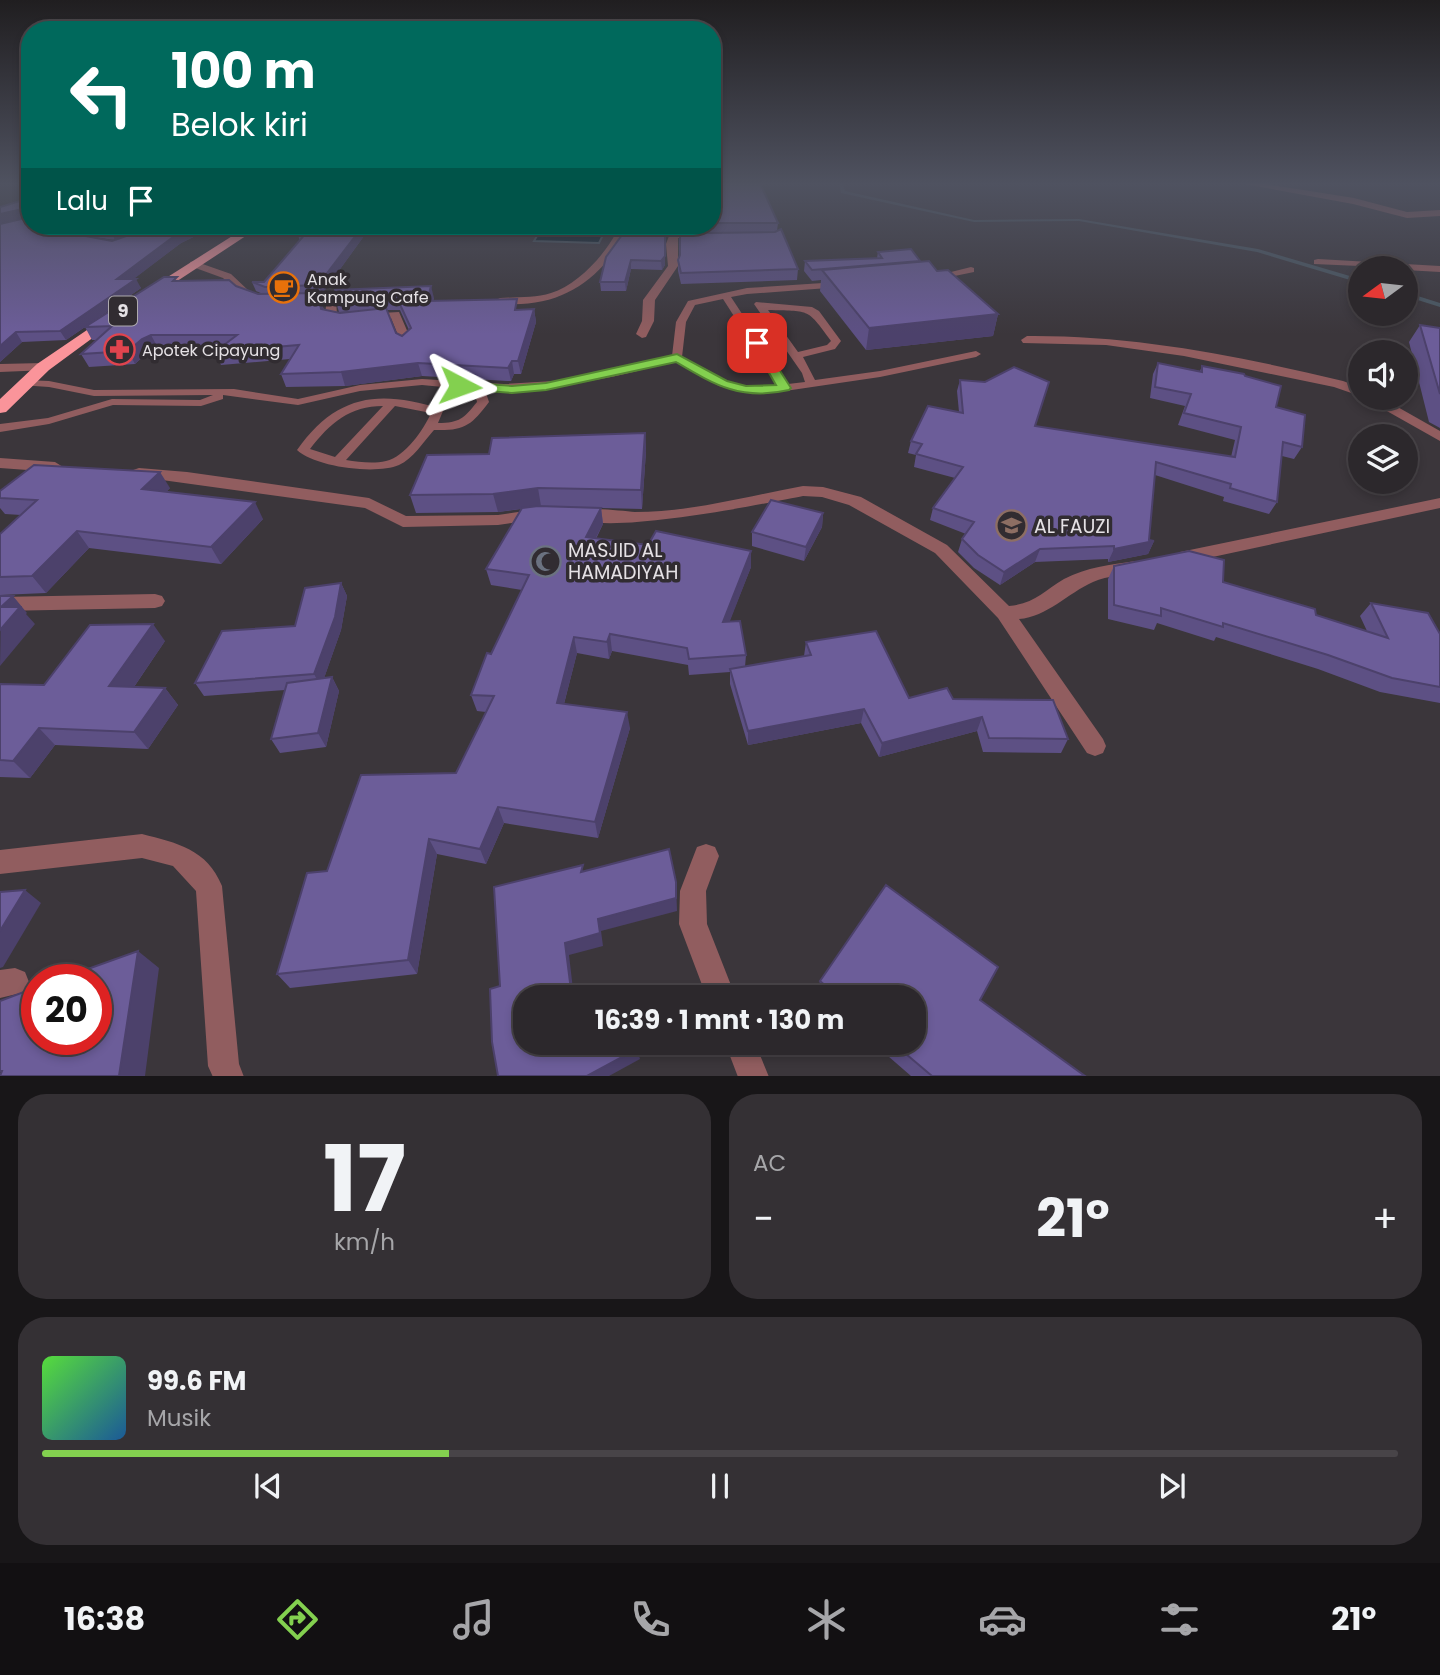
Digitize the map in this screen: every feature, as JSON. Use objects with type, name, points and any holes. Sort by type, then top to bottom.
[{"type":"highway","name":"9","points":[[0,408],[43,367],[240,235]]},
{"type":"street","points":[[500,301],[543,297],[569,289],[616,243],[620,235]]},
{"type":"street","points":[[642,334],[648,321],[649,300],[673,266],[671,244],[674,235],[709,238]]},
{"type":"street","points":[[1318,261],[1440,269]]},
{"type":"street","points":[[194,264],[227,276],[246,295],[267,302]]},
{"type":"street","points":[[289,302],[332,303],[331,317],[345,319],[395,314],[406,342]]},
{"type":"street","points":[[1027,340],[1065,339],[1158,348],[1348,388]]},
{"type":"street","points":[[0,368],[43,367]]},
{"type":"street","points":[[1392,410],[1440,437]]},
{"type":"street","points":[[0,463],[67,468]]},
{"type":"street","points":[[120,472],[187,477],[369,503],[403,522],[498,520],[562,515],[638,517],[689,512],[803,491],[823,492],[855,501],[941,549],[1005,613],[1095,746]]},
{"type":"street","points":[[1005,613],[1030,611],[1071,584],[1093,574],[1440,503]]},
{"type":"street","points":[[0,604],[155,601]]},
{"type":"street","points":[[0,862],[142,846],[181,856],[209,886],[224,1066],[229,1076]]},
{"type":"street","points":[[706,856],[693,891],[693,924],[717,985]]},
{"type":"street","points":[[745,1055],[754,1076]]},
{"type":"lane","points":[[926,278],[971,270]]},
{"type":"lane","points":[[677,358],[681,321],[691,303],[747,291],[847,284]]},
{"type":"lane","points":[[747,291],[761,307],[811,384]]},
{"type":"lane","points":[[725,294],[785,388]]},
{"type":"lane","points":[[761,307],[809,309],[816,313],[836,341],[831,347],[799,355],[796,360]]},
{"type":"lane","points":[[24,383],[49,384],[94,393],[234,392],[298,402],[360,388],[422,382],[512,389],[546,386],[677,358],[723,384],[745,390],[811,384],[976,354]]},
{"type":"lane","points":[[431,426],[467,423],[483,402],[479,387]]},
{"type":"lane","points":[[0,428],[49,421],[112,402],[201,403],[234,392]]},
{"type":"lane","points":[[338,461],[391,404]]},
{"type":"lane","points":[[391,404],[425,406],[437,411],[431,426],[395,462],[375,466],[313,456],[303,450],[344,411],[356,405],[391,404]]},
{"type":"water","points":[[538,235],[603,235],[599,243],[534,241]]},
{"type":"building","points":[[0,233],[80,235],[112,241],[129,235],[176,235],[117,279],[136,279],[60,331],[16,332],[0,346]]},
{"type":"building","points":[[783,233],[798,269],[681,273],[678,260],[680,235]]},
{"type":"building","points":[[304,235],[356,235],[318,285],[265,287],[252,282],[264,282]]},
{"type":"building","points":[[622,235],[665,235],[665,256],[661,261],[631,260],[625,282],[600,282],[606,257]]},
{"type":"building","points":[[911,249],[920,261],[812,270],[805,261],[882,258],[878,252]]},
{"type":"building","points":[[929,261],[937,271],[948,270],[998,314],[869,328],[822,270]]},
{"type":"building","points":[[164,277],[177,277],[173,281],[229,280],[236,286],[258,294],[316,293],[319,295],[321,309],[340,313],[386,308],[396,333],[402,336],[411,328],[397,298],[335,299],[335,290],[431,286],[427,301],[517,299],[515,310],[534,309],[518,361],[512,361],[508,368],[418,363],[341,372],[281,374],[299,345],[215,352],[237,335],[151,335],[128,351],[81,354],[112,326],[85,327]]},
{"type":"building","points":[[1420,325],[1440,328],[1440,394]]},
{"type":"building","points":[[1158,363],[1202,372],[1202,366],[1244,374],[1281,386],[1276,407],[1305,415],[1302,447],[1283,442],[1277,502],[1230,488],[1231,484],[1156,462],[1149,540],[1154,541],[1114,549],[1114,546],[1040,549],[1004,572],[978,555],[962,539],[974,522],[933,508],[963,467],[916,454],[922,444],[911,441],[928,406],[963,413],[960,380],[985,382],[1014,367],[1049,382],[1035,426],[1235,457],[1241,427],[1184,413],[1191,394],[1155,387]]},
{"type":"building","points":[[645,433],[641,490],[538,488],[493,494],[410,495],[427,455],[489,454],[492,438]]},
{"type":"building","points":[[34,465],[160,472],[142,489],[255,502],[211,547],[77,531],[32,576],[0,577],[0,534],[37,500],[0,498],[0,491]]},
{"type":"building","points":[[771,500],[823,513],[806,547],[752,532]]},
{"type":"building","points":[[522,508],[601,508],[586,537],[648,545],[656,531],[751,551],[723,622],[740,621],[746,655],[689,659],[687,648],[610,634],[607,642],[574,637],[557,703],[627,712],[595,822],[498,807],[480,849],[429,839],[408,960],[277,974],[307,873],[327,871],[361,775],[456,773],[494,696],[471,695],[487,653],[491,654],[529,575],[486,569]]},
{"type":"building","points":[[1189,551],[1224,560],[1223,582],[1315,609],[1316,615],[1388,638],[1371,603],[1428,613],[1440,634],[1440,687],[1392,678],[1223,623],[1223,627],[1161,608],[1161,616],[1114,605],[1114,566]]},
{"type":"building","points":[[341,583],[335,617],[314,674],[195,683],[222,631],[295,626],[305,588]]},
{"type":"building","points":[[0,596],[13,596],[1,607],[20,607],[0,630]]},
{"type":"building","points":[[153,624],[109,686],[165,688],[134,732],[39,728],[13,761],[0,760],[0,684],[44,685],[90,625]]},
{"type":"building","points":[[876,631],[909,698],[947,688],[953,699],[1053,700],[1068,739],[989,738],[982,717],[882,743],[864,709],[748,731],[730,669],[811,655],[806,642]]},
{"type":"building","points":[[332,677],[318,733],[271,739],[287,683]]},
{"type":"building","points":[[669,849],[676,882],[676,898],[598,919],[600,933],[565,943],[570,985],[513,985],[513,1055],[626,1055],[587,1076],[498,1076],[492,1042],[490,989],[500,986],[494,887],[583,865],[581,872]]},
{"type":"building","points":[[886,885],[998,967],[980,1000],[1085,1076],[932,1076],[907,1055],[926,1055],[926,985],[825,985],[820,981]]},
{"type":"building","points":[[25,890],[0,931],[0,892]]},
{"type":"building","points":[[138,951],[119,1076],[0,1076],[0,1001],[21,993],[21,1055],[112,1055],[112,964],[102,964]]},
{"type":"waterway","points":[[1155,233],[1258,251],[1348,277]]},
{"type":"waterway","points":[[1418,298],[1440,305]]},
{"type":"place","name":"Anak Kampung Cafe","points":[[284,288]]},
{"type":"place","name":"Apotek Cipayung","points":[[119,350]]},
{"type":"place","name":"AL FAUZI","points":[[1011,526]]},
{"type":"place","name":"MASJID AL HAMADIYAH","points":[[545,561]]},
{"type":"route","points":[[460,386],[512,389],[546,386],[677,358],[723,384],[745,390],[785,388],[757,343]]}]
